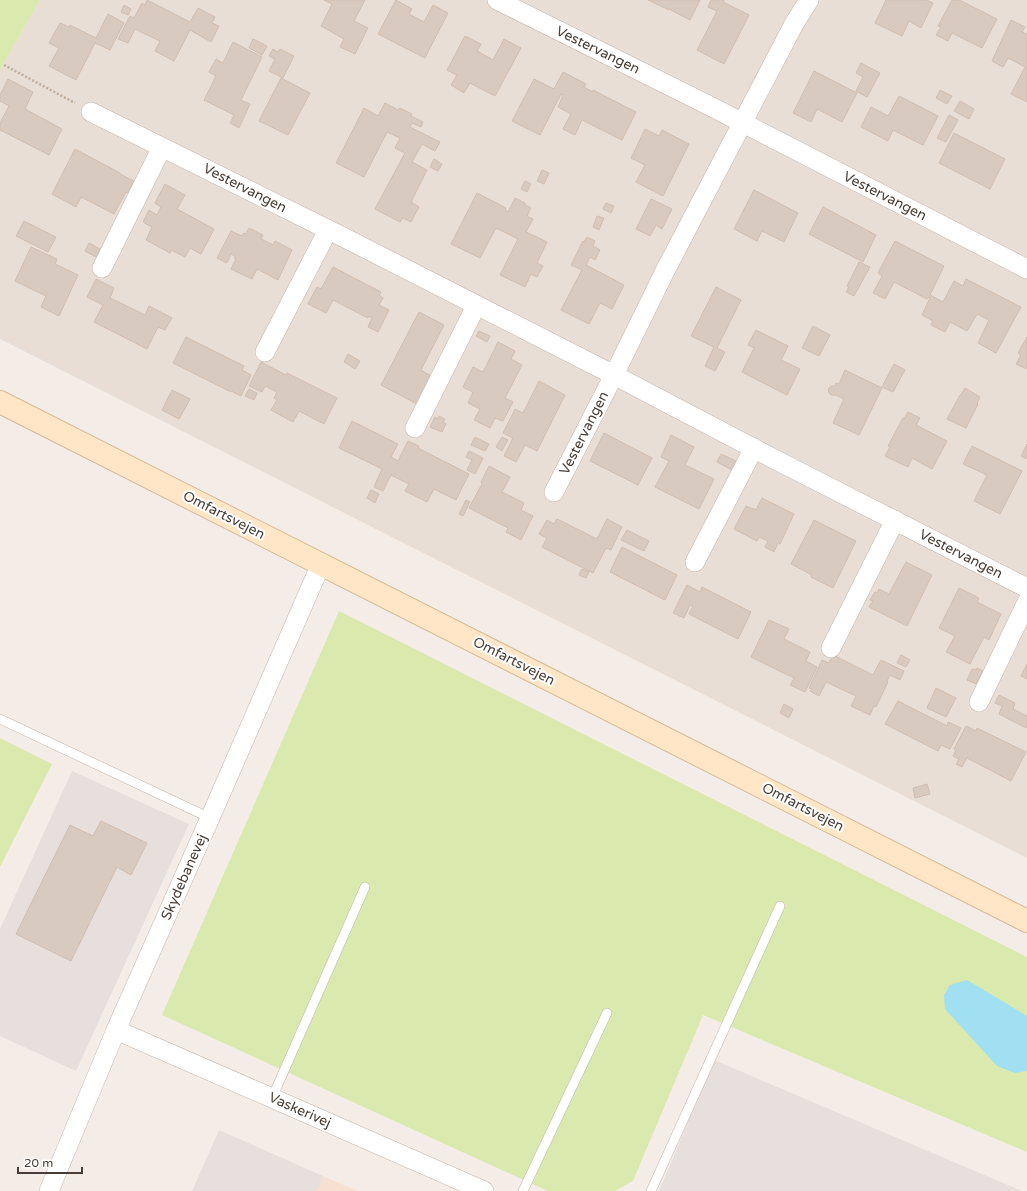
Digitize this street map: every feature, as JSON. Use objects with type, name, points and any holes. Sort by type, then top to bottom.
[{"type":"main road","name":"Omfartsvejen","points":[[0,402],[1027,921]]},
{"type":"street","name":"Vestervangen","points":[[497,0],[742,123],[1027,269]]},
{"type":"street","name":"Vestervangen","points":[[554,492],[666,269],[794,24],[809,0]]},
{"type":"street","name":"Vestervangen","points":[[91,112],[614,375],[1027,588]]},
{"type":"street","points":[[102,268],[162,147]]},
{"type":"street","points":[[265,352],[328,230]]},
{"type":"street","points":[[415,428],[476,306]]},
{"type":"street","points":[[696,562],[754,448]]},
{"type":"street","points":[[830,648],[895,520]]},
{"type":"street","name":"Skydebanevej","points":[[49,1191],[116,1030],[321,564]]},
{"type":"street","points":[[979,702],[1027,602]]},
{"type":"street","name":"Vaskerivej","points":[[116,1030],[484,1191]]},
{"type":"lane","points":[[0,719],[210,818]]},
{"type":"lane","points":[[272,1098],[365,887]]},
{"type":"lane","points":[[651,1191],[780,906]]},
{"type":"lane","points":[[523,1191],[607,1013]]},
{"type":"path","points":[[4,65],[91,112]]},
{"type":"shaded area","points":[[40,0],[1027,0],[1027,858],[0,339],[0,70]]},
{"type":"shaded area","points":[[72,771],[189,824],[76,1071],[0,1036],[0,929]]},
{"type":"shaded area","points":[[714,1060],[1022,1191],[659,1191]]},
{"type":"shaded area","points":[[219,1130],[323,1176],[317,1191],[192,1191]]},
{"type":"shaded area","points":[[323,1176],[358,1191],[317,1191]]},
{"type":"green space","points":[[0,0],[40,0],[0,70]]},
{"type":"green space","points":[[339,611],[1027,957],[1027,1152],[703,1015],[633,1181],[615,1191],[548,1191],[162,1015]]},
{"type":"green space","points":[[0,738],[52,764],[0,867]]},
{"type":"water","points":[[967,980],[1027,1016],[1027,1071],[1015,1073],[997,1066],[945,1009],[944,995],[950,985]]},
{"type":"building","points":[[147,0],[190,22],[198,8],[215,17],[212,23],[219,26],[211,42],[190,30],[174,61],[155,51],[160,41],[135,29],[128,43],[118,39],[130,16],[134,18],[142,3],[145,5]]},
{"type":"building","points":[[324,0],[365,0],[354,21],[368,28],[355,54],[340,47],[344,39],[321,26],[332,4]]},
{"type":"building","points":[[396,0],[412,9],[409,14],[424,22],[433,5],[448,13],[425,58],[378,34]]},
{"type":"building","points":[[648,0],[700,0],[690,20]]},
{"type":"building","points":[[711,0],[724,0],[723,2],[749,15],[724,64],[697,50],[717,11],[708,7]]},
{"type":"building","points":[[886,0],[927,0],[933,3],[921,28],[909,21],[902,36],[875,23]]},
{"type":"building","points":[[952,0],[959,0],[997,19],[982,48],[952,33],[948,41],[936,35],[941,27],[938,26]]},
{"type":"building","points":[[124,5],[131,9],[128,15],[121,12]]},
{"type":"building","points":[[108,14],[124,23],[110,50],[95,43],[76,80],[49,66],[59,48],[49,43],[60,23],[69,27],[70,25],[96,38]]},
{"type":"building","points":[[1011,20],[1025,27],[1022,32],[1027,34],[1027,102],[1011,94],[1025,67],[1008,58],[1003,67],[992,61]]},
{"type":"building","points":[[465,36],[481,44],[477,51],[493,60],[504,39],[521,48],[495,96],[470,83],[464,93],[451,85],[457,75],[447,70]]},
{"type":"building","points":[[253,39],[267,46],[262,55],[249,48]]},
{"type":"building","points":[[233,42],[262,57],[241,100],[250,104],[239,128],[230,123],[234,115],[204,100],[216,76],[209,72],[216,59],[223,63]]},
{"type":"building","points":[[273,49],[278,52],[280,49],[294,56],[283,78],[269,71],[275,59],[269,56]]},
{"type":"building","points":[[861,63],[880,73],[867,97],[856,91],[863,77],[856,73]]},
{"type":"building","points":[[814,71],[857,93],[842,122],[817,109],[811,122],[793,113]]},
{"type":"building","points":[[563,72],[586,84],[584,87],[593,92],[593,90],[636,112],[622,140],[582,120],[575,135],[563,129],[571,114],[558,107],[563,95],[561,94],[540,135],[512,121],[534,79],[554,89]]},
{"type":"building","points":[[281,78],[310,93],[288,135],[259,121]]},
{"type":"building","points":[[8,79],[33,92],[25,109],[62,129],[49,155],[0,130],[0,123],[9,106],[0,101],[0,95]]},
{"type":"building","points":[[940,90],[952,96],[947,104],[936,98]]},
{"type":"building","points":[[899,96],[938,116],[923,145],[893,130],[888,141],[861,127],[871,107],[888,116]]},
{"type":"building","points":[[960,101],[974,109],[969,119],[954,111]]},
{"type":"building","points":[[385,103],[398,110],[400,108],[412,114],[411,116],[423,122],[421,127],[412,123],[410,127],[440,142],[435,151],[422,144],[412,162],[427,170],[411,202],[419,207],[411,222],[403,218],[400,222],[375,209],[405,153],[395,148],[400,138],[387,132],[364,177],[336,163],[364,108],[378,116]]},
{"type":"building","points":[[949,115],[958,120],[946,142],[937,138]]},
{"type":"building","points":[[645,129],[659,136],[662,130],[689,144],[663,196],[636,182],[645,165],[631,158]]},
{"type":"building","points":[[954,133],[1005,159],[990,189],[939,163]]},
{"type":"building","points":[[75,149],[134,181],[114,214],[81,197],[76,207],[52,194]]},
{"type":"building","points":[[434,159],[442,164],[438,171],[430,167]]},
{"type":"building","points":[[542,170],[549,173],[544,184],[537,181]]},
{"type":"building","points":[[525,181],[531,184],[527,192],[521,189]]},
{"type":"building","points":[[165,184],[185,195],[177,209],[214,229],[201,254],[190,248],[185,257],[171,250],[170,253],[146,240],[152,227],[143,222],[149,210],[157,215],[161,207],[155,203]]},
{"type":"building","points":[[754,190],[798,213],[784,242],[762,231],[757,241],[734,229]]},
{"type":"building","points":[[477,193],[506,208],[505,210],[508,212],[515,198],[531,208],[527,216],[533,219],[526,232],[547,242],[537,263],[543,266],[537,277],[531,274],[525,287],[500,275],[518,239],[496,228],[480,258],[451,244]]},
{"type":"building","points":[[651,199],[672,209],[662,229],[656,225],[650,236],[636,229]]},
{"type":"building","points":[[606,203],[614,206],[611,213],[603,209]]},
{"type":"building","points":[[823,207],[876,235],[863,262],[809,234]]},
{"type":"building","points":[[597,216],[604,218],[599,230],[593,227]]},
{"type":"building","points":[[24,221],[56,237],[48,252],[16,236]]},
{"type":"building","points":[[249,228],[263,235],[261,239],[273,245],[275,241],[292,250],[278,280],[257,269],[252,279],[231,269],[236,259],[234,258],[235,256],[231,254],[227,263],[217,258],[231,231],[242,236],[244,233],[246,234]]},
{"type":"building","points":[[587,237],[595,241],[593,246],[600,250],[595,260],[590,257],[586,265],[624,285],[612,309],[600,303],[589,324],[561,310],[582,270],[571,265],[583,241],[584,242]]},
{"type":"building","points":[[895,241],[944,266],[930,295],[943,302],[954,281],[963,286],[966,279],[1021,307],[996,353],[978,343],[989,320],[977,314],[967,331],[950,322],[945,332],[931,325],[933,321],[922,315],[930,298],[929,297],[927,299],[894,282],[885,299],[873,293],[882,276],[878,273]]},
{"type":"building","points":[[89,243],[100,249],[96,257],[85,251]]},
{"type":"building","points":[[31,247],[57,259],[55,264],[78,275],[59,316],[41,307],[46,296],[15,281]]},
{"type":"building","points":[[859,262],[870,267],[854,296],[846,292],[849,287],[847,286]]},
{"type":"building","points":[[333,267],[381,292],[379,295],[383,298],[379,305],[389,310],[378,332],[368,327],[372,318],[368,316],[368,318],[333,300],[326,313],[308,304],[317,287],[321,289]]},
{"type":"building","points":[[96,279],[114,288],[110,298],[145,315],[149,306],[172,318],[165,330],[158,327],[147,349],[94,322],[103,305],[87,297]]},
{"type":"building","points":[[716,287],[741,300],[717,348],[725,352],[715,371],[705,366],[714,347],[691,336]]},
{"type":"building","points":[[419,312],[444,325],[421,370],[431,376],[417,404],[381,385]]},
{"type":"building","points":[[813,326],[830,335],[819,356],[802,348]]},
{"type":"building","points":[[756,330],[788,346],[781,360],[800,369],[787,395],[742,372],[754,348],[748,345]]},
{"type":"building","points":[[479,331],[490,336],[487,342],[476,336]]},
{"type":"building","points":[[186,337],[244,366],[242,370],[251,375],[241,396],[173,363]]},
{"type":"building","points":[[1027,337],[1027,369],[1016,364],[1021,355],[1018,353]]},
{"type":"building","points":[[498,342],[515,351],[511,359],[522,365],[505,398],[513,402],[503,421],[495,418],[490,428],[474,420],[480,409],[468,403],[473,392],[463,387],[473,367],[483,372]]},
{"type":"building","points":[[348,354],[360,361],[355,369],[344,362]]},
{"type":"building","points":[[261,362],[337,398],[324,424],[299,411],[293,422],[271,410],[277,400],[274,398],[277,392],[265,386],[262,392],[249,386]]},
{"type":"building","points":[[894,364],[905,370],[893,392],[882,387]]},
{"type":"building","points":[[845,370],[882,388],[859,435],[833,423],[844,399],[836,395],[831,395],[828,389],[831,386],[835,386],[836,383],[839,384]]},
{"type":"building","points":[[539,381],[565,395],[537,451],[525,445],[516,462],[504,456],[513,438],[503,433],[515,409],[523,413]]},
{"type":"building","points":[[965,388],[980,397],[966,428],[947,419]]},
{"type":"building","points":[[249,389],[257,393],[254,400],[245,396]]},
{"type":"building","points":[[172,390],[190,399],[179,419],[162,410]]},
{"type":"building","points":[[908,412],[920,418],[916,425],[947,441],[932,469],[912,458],[908,467],[885,456],[890,447],[888,446],[903,418],[904,419]]},
{"type":"building","points":[[439,416],[445,419],[443,422],[446,424],[442,432],[430,427],[435,417],[438,419]]},
{"type":"building","points":[[352,421],[398,444],[391,457],[398,461],[408,441],[419,446],[418,448],[469,474],[456,500],[434,489],[427,502],[405,491],[409,484],[391,475],[383,491],[374,487],[382,469],[339,448]]},
{"type":"building","points":[[604,433],[652,458],[638,485],[590,461]]},
{"type":"building","points":[[671,435],[694,447],[685,465],[714,479],[699,509],[655,487],[669,461],[661,457]]},
{"type":"building","points":[[475,437],[489,444],[485,451],[471,445]]},
{"type":"building","points":[[502,437],[508,440],[502,451],[496,447]]},
{"type":"building","points":[[1027,444],[1027,459],[1021,456]]},
{"type":"building","points":[[972,446],[1022,471],[1000,514],[974,501],[987,475],[963,464]]},
{"type":"building","points":[[469,451],[483,458],[475,474],[467,470],[472,460],[466,457]]},
{"type":"building","points":[[721,454],[736,461],[732,470],[717,462]]},
{"type":"building","points":[[489,466],[510,477],[502,492],[524,503],[521,510],[533,516],[521,540],[506,532],[508,528],[469,508],[482,484],[481,482]]},
{"type":"building","points":[[371,490],[379,494],[375,503],[367,498]]},
{"type":"building","points":[[762,498],[794,514],[780,544],[778,543],[774,552],[765,547],[768,541],[759,537],[757,541],[734,529],[746,506],[756,510]]},
{"type":"building","points":[[466,500],[470,502],[463,516],[459,514]]},
{"type":"building","points":[[557,519],[597,539],[607,519],[622,527],[611,550],[606,548],[593,573],[542,547],[547,538],[539,534],[547,520],[554,524]]},
{"type":"building","points":[[814,520],[856,541],[833,588],[811,577],[812,575],[791,564]]},
{"type":"building","points":[[627,530],[649,541],[644,551],[621,540]]},
{"type":"building","points":[[622,547],[677,575],[665,600],[610,572]]},
{"type":"building","points":[[906,562],[932,575],[907,626],[869,607],[873,601],[870,600],[879,589],[889,594]]},
{"type":"building","points":[[582,569],[589,572],[586,578],[579,575]]},
{"type":"building","points":[[687,585],[700,592],[702,587],[751,612],[738,639],[689,614],[693,606],[690,605],[684,618],[673,613]]},
{"type":"building","points":[[959,588],[979,598],[977,602],[1001,614],[989,640],[984,637],[970,664],[946,652],[955,636],[939,628]]},
{"type":"building","points":[[769,620],[789,629],[784,639],[810,652],[806,661],[817,667],[805,692],[790,685],[794,678],[751,657]]},
{"type":"building","points":[[833,655],[873,675],[881,660],[904,671],[900,680],[890,675],[876,707],[874,706],[870,715],[851,706],[856,696],[826,682],[819,696],[810,691],[812,689],[809,688],[822,660],[829,663]]},
{"type":"building","points":[[901,655],[910,660],[906,667],[897,663]]},
{"type":"building","points":[[1027,664],[1027,679],[1021,676]]},
{"type":"building","points":[[977,668],[983,671],[976,684],[967,680],[972,669],[976,670]]},
{"type":"building","points":[[936,688],[956,698],[946,717],[927,708]]},
{"type":"building","points":[[999,695],[1015,703],[1013,709],[1027,716],[1026,728],[999,714],[1002,706],[995,703]]},
{"type":"building","points":[[898,701],[947,726],[948,722],[961,728],[950,749],[941,745],[938,751],[885,724]]},
{"type":"building","points":[[784,704],[793,709],[789,718],[780,713]]},
{"type":"building","points":[[966,726],[976,731],[977,728],[1026,752],[1011,781],[967,758],[962,767],[956,764],[959,759],[953,756],[956,750],[954,749]]},
{"type":"building","points":[[927,784],[930,794],[915,798],[913,788]]},
{"type":"building","points":[[101,821],[147,843],[131,875],[117,867],[71,961],[16,934],[70,825],[93,836]]}]
